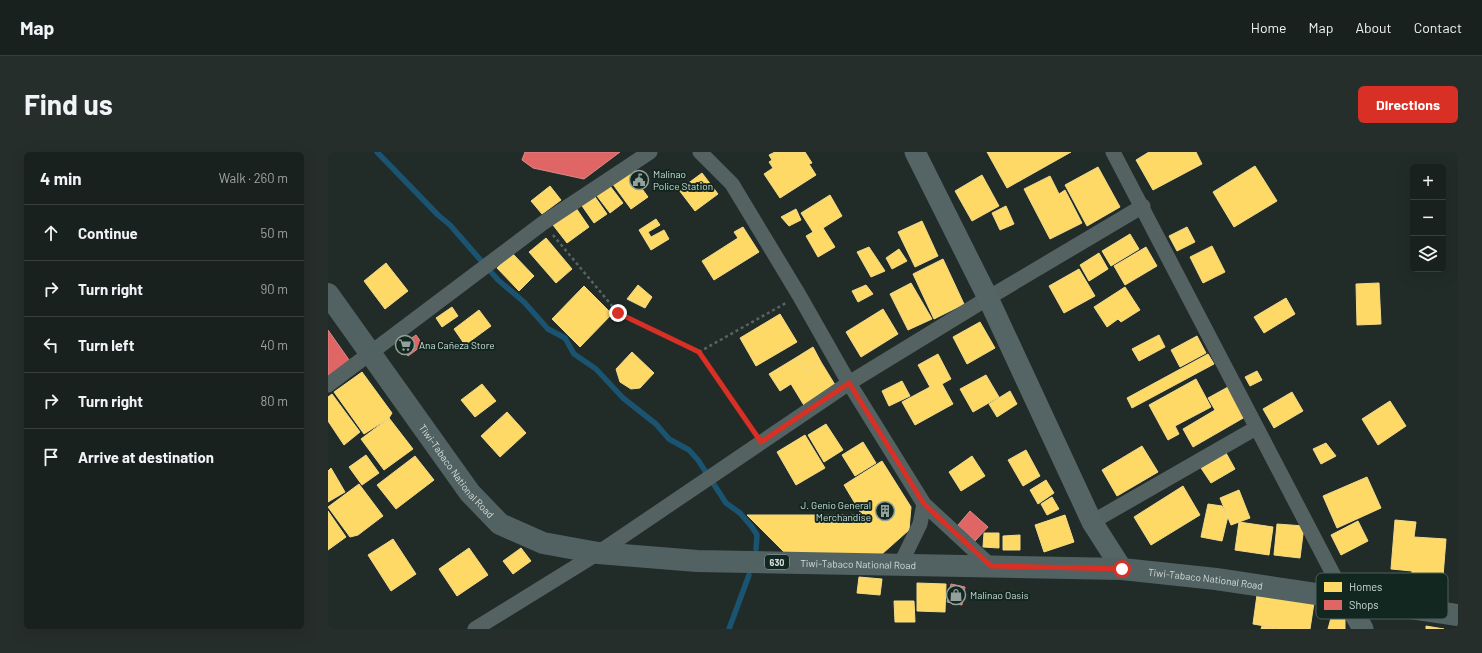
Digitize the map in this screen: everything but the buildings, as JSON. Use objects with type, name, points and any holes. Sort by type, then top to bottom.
[{"type":"main road","name":"Tiwi-Tabaco National Road","points":[[328,294],[470,493],[500,524],[543,543],[598,553],[697,560],[1122,569],[1216,579],[1316,593]]},
{"type":"main road","name":"Tiwi-Tabaco National Road","points":[[1448,613],[1458,615]]},
{"type":"street","points":[[328,385],[543,223],[650,152]]},
{"type":"street","points":[[700,152],[732,184],[800,295],[849,383],[924,504],[991,566]]},
{"type":"street","points":[[915,152],[988,298],[1092,522],[1122,569]]},
{"type":"street","points":[[1113,152],[1332,573]]},
{"type":"street","points":[[475,629],[598,553],[849,383],[1142,206]]},
{"type":"street","points":[[1092,522],[1256,428]]},
{"type":"street","points":[[900,565],[920,524],[924,504]]},
{"type":"street","points":[[1357,619],[1363,629]]},
{"type":"path","points":[[543,223],[618,313],[699,352],[761,442]]},
{"type":"path","points":[[699,352],[800,295]]},
{"type":"waterway","points":[[377,152],[438,215],[450,225],[498,280],[524,302],[548,329],[565,338],[574,354],[596,369],[623,398],[656,424],[669,439],[689,450],[698,460],[726,503],[740,513],[752,527],[757,535],[756,549]]},
{"type":"waterway","points":[[729,629],[749,575]]},
{"type":"place","name":"Malinao Police Station","points":[[639,180]]},
{"type":"place","name":"Ana Cañeza Store","points":[[405,345]]},
{"type":"place","name":"J. Genio General Merchandise","points":[[885,511]]},
{"type":"place","name":"Malinao Oasis","points":[[956,595]]},
{"type":"route","points":[[618,313],[699,352],[761,442],[849,383],[924,504],[991,566],[1122,569]]}]
